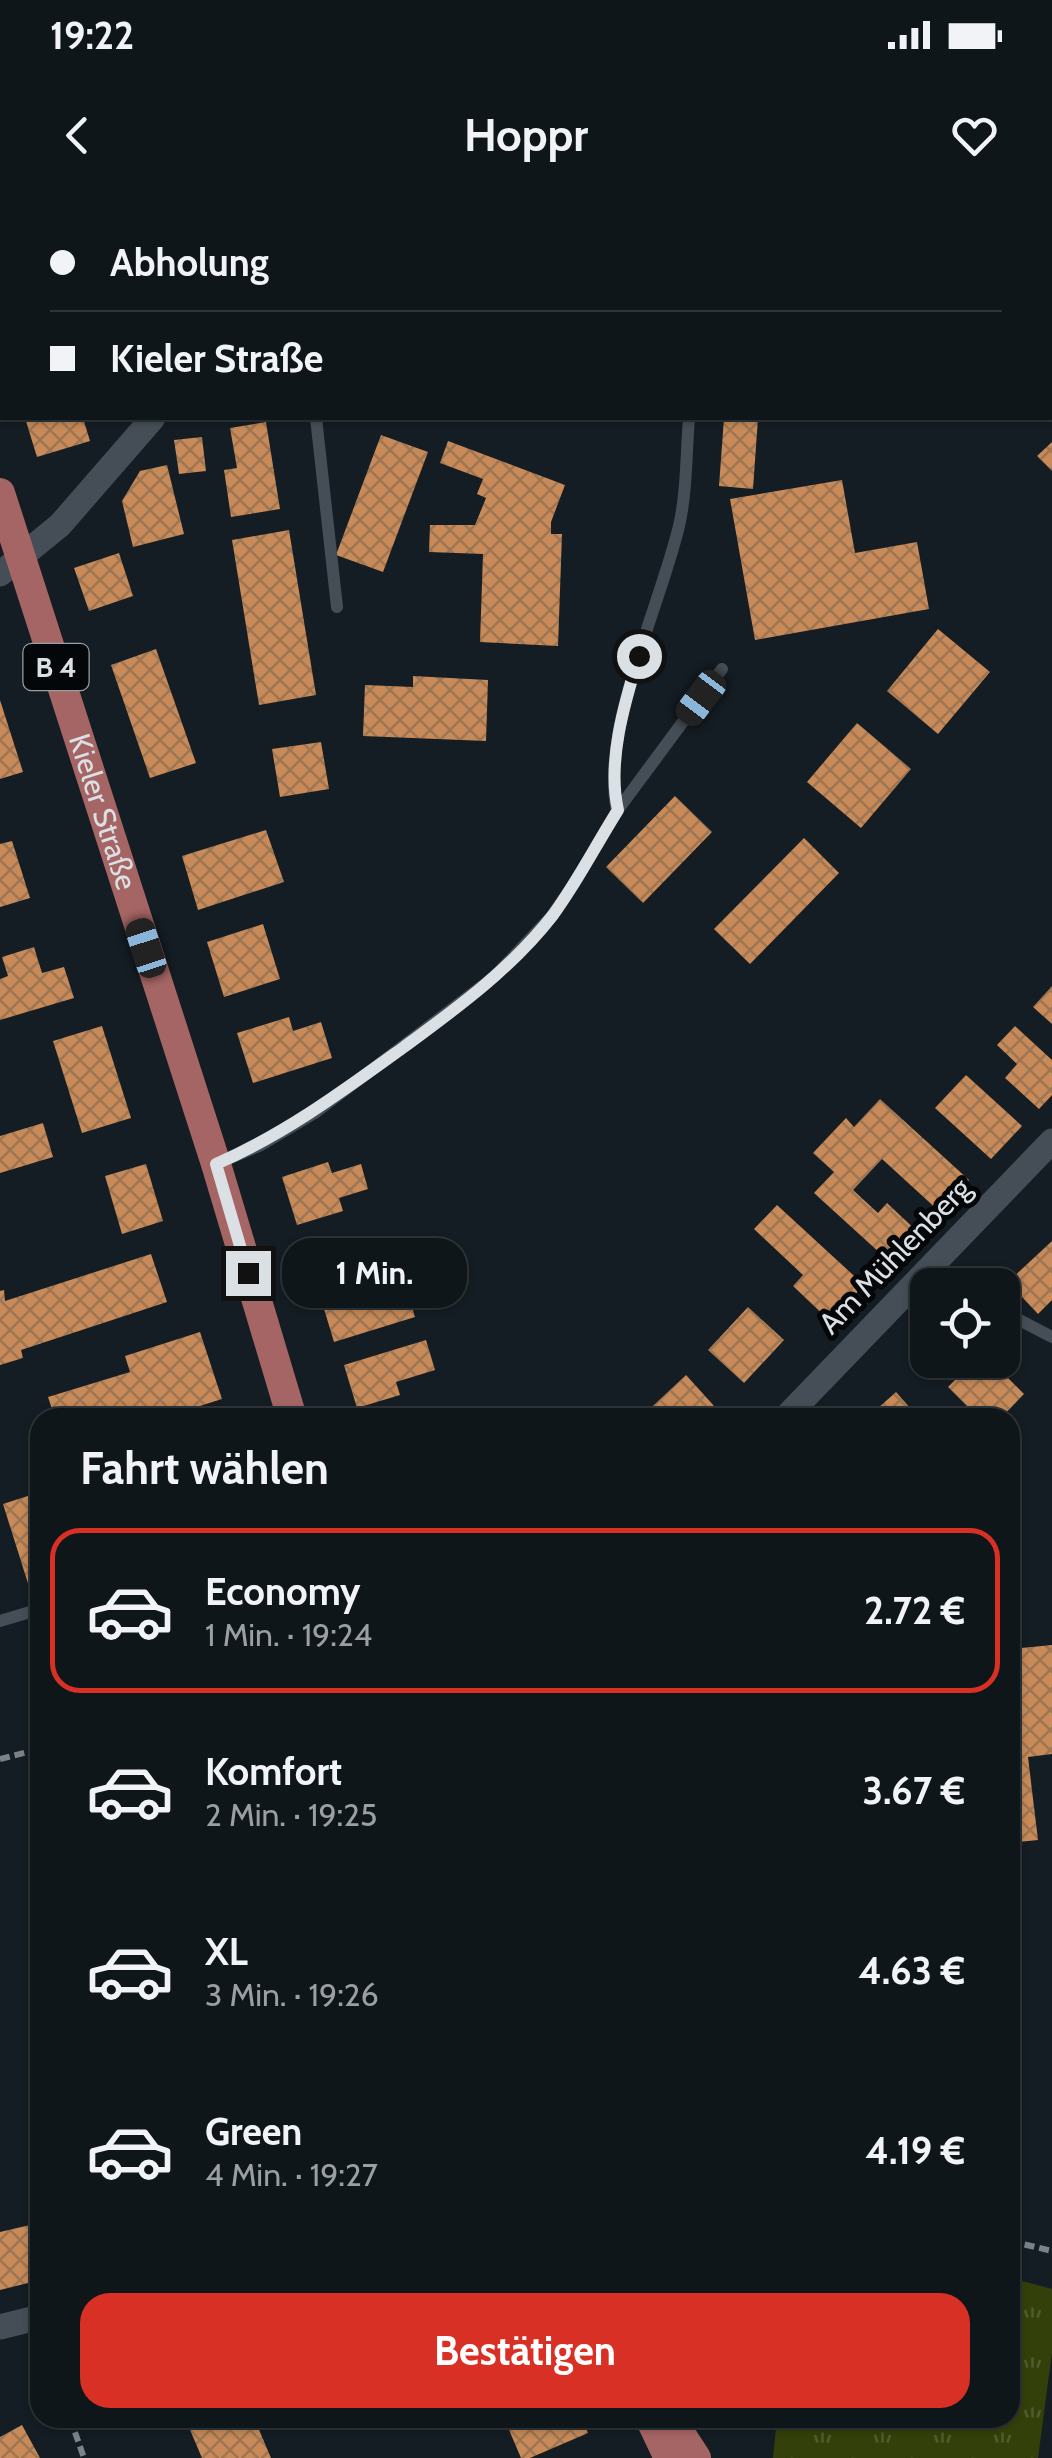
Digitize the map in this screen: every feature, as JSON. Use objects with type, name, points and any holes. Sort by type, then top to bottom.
[{"type":"main road","name":"Kieler Straße","points":[[0,493],[11,566],[216,1164],[289,1408]]},
{"type":"main road","points":[[654,2428],[668,2458]]},
{"type":"main road","points":[[676,2428],[696,2458]]},
{"type":"street","points":[[11,566],[60,525],[151,420]]},
{"type":"street","name":"Am Mühlenberg","points":[[926,1268],[1052,1141]]},
{"type":"street","name":"Am Mühlenberg","points":[[794,1408],[910,1285]]},
{"type":"street","points":[[0,2327],[30,2320]]},
{"type":"lane","points":[[316,420],[337,607]]},
{"type":"lane","points":[[618,810],[612,785],[625,709],[680,522],[689,420]]},
{"type":"lane","points":[[216,1164],[259,1146],[316,1112],[494,978],[551,917],[618,810],[722,669]]},
{"type":"lane","points":[[1020,1320],[1052,1336]]},
{"type":"lane","points":[[0,1621],[30,1611]]},
{"type":"path","points":[[0,1759],[30,1751]]},
{"type":"path","points":[[1020,2244],[1052,2251]]},
{"type":"path","points":[[74,2428],[84,2458]]},
{"type":"green space","points":[[1020,2281],[1052,2289],[1052,2352],[1038,2458],[773,2458],[776,2428],[1020,2428]]},
{"type":"building","points":[[26,420],[84,420],[90,441],[37,457]]},
{"type":"building","points":[[724,420],[758,420],[753,489],[719,486]]},
{"type":"building","points":[[266,422],[280,509],[231,517],[224,470],[237,468],[230,428]]},
{"type":"building","points":[[381,435],[428,452],[383,572],[336,555]]},
{"type":"building","points":[[202,437],[206,471],[179,474],[174,440]]},
{"type":"building","points":[[448,441],[565,485],[551,522],[551,534],[562,534],[558,646],[480,642],[483,554],[429,552],[430,525],[475,525],[486,498],[477,494],[483,479],[440,463]]},
{"type":"building","points":[[1052,442],[1052,471],[1037,456]]},
{"type":"building","points":[[167,465],[184,534],[133,547],[122,501],[140,471]]},
{"type":"building","points":[[842,480],[855,553],[917,542],[929,609],[755,640],[730,499]]},
{"type":"building","points":[[289,530],[316,695],[259,705],[232,540]]},
{"type":"building","points":[[119,553],[133,596],[89,611],[74,568]]},
{"type":"building","points":[[938,629],[990,672],[938,734],[887,691]]},
{"type":"building","points":[[156,649],[196,763],[150,778],[111,665]]},
{"type":"building","points":[[413,676],[488,680],[486,741],[363,736],[365,685],[413,687]]},
{"type":"building","points":[[0,700],[23,772],[0,779]]},
{"type":"building","points":[[857,723],[911,769],[861,828],[807,782]]},
{"type":"building","points":[[321,742],[329,789],[280,797],[272,749]]},
{"type":"building","points":[[675,796],[712,832],[643,903],[606,867]]},
{"type":"building","points":[[266,830],[284,882],[198,910],[182,856]]},
{"type":"building","points":[[804,838],[839,873],[750,964],[714,929]]},
{"type":"building","points":[[12,841],[30,898],[0,907],[0,844]]},
{"type":"building","points":[[263,924],[280,979],[224,997],[207,942]]},
{"type":"building","points":[[34,947],[42,973],[64,967],[74,998],[0,1020],[0,979],[8,976],[2,957]]},
{"type":"building","points":[[1052,986],[1052,1024],[1033,1007]]},
{"type":"building","points":[[289,1017],[293,1031],[321,1022],[332,1058],[253,1083],[237,1033]]},
{"type":"building","points":[[102,1026],[131,1118],[82,1133],[53,1041]]},
{"type":"building","points":[[1015,1026],[1052,1060],[1052,1095],[1039,1109],[1005,1078],[1017,1064],[997,1045]]},
{"type":"building","points":[[966,1075],[1022,1126],[991,1159],[935,1108]]},
{"type":"building","points":[[880,1099],[969,1180],[940,1212],[882,1159],[853,1190],[878,1213],[887,1203],[920,1234],[892,1264],[814,1193],[834,1172],[813,1153],[846,1118],[854,1127]]},
{"type":"building","points":[[43,1123],[53,1157],[0,1173],[0,1136]]},
{"type":"building","points":[[328,1162],[332,1173],[361,1164],[368,1189],[339,1198],[343,1211],[297,1225],[282,1177]]},
{"type":"building","points":[[146,1164],[163,1221],[122,1234],[105,1176]]},
{"type":"building","points":[[777,1205],[864,1285],[830,1321],[793,1286],[803,1275],[754,1229]]},
{"type":"building","points":[[1052,1241],[1052,1300],[1038,1314],[1020,1295],[1020,1271]]},
{"type":"building","points":[[151,1254],[167,1302],[21,1350],[23,1358],[0,1365],[0,1291],[4,1290],[5,1301]]},
{"type":"building","points":[[399,1264],[415,1317],[334,1342],[318,1289]]},
{"type":"building","points":[[748,1307],[784,1340],[744,1383],[708,1350]]},
{"type":"building","points":[[200,1332],[222,1399],[194,1408],[52,1408],[48,1397],[130,1372],[125,1356]]},
{"type":"building","points":[[426,1340],[435,1370],[396,1382],[400,1395],[357,1408],[344,1365]]},
{"type":"building","points":[[686,1375],[716,1408],[651,1408]]},
{"type":"building","points":[[957,1378],[1008,1378],[1024,1394],[1011,1408],[969,1408],[948,1387]]},
{"type":"building","points":[[896,1392],[910,1408],[878,1408]]},
{"type":"building","points":[[30,1495],[30,1590],[3,1504]]},
{"type":"building","points":[[1052,1645],[1052,1754],[1028,1757],[1038,1840],[1020,1842],[1020,1648]]},
{"type":"building","points":[[30,2225],[30,2282],[0,2290],[0,2232]]},
{"type":"building","points":[[22,2425],[40,2458],[0,2458],[0,2437]]},
{"type":"building","points":[[189,2428],[258,2428],[271,2458],[202,2458]]},
{"type":"building","points":[[508,2428],[586,2428],[588,2433],[530,2458],[521,2458]]},
{"type":"route","points":[[248,1273],[216,1164],[259,1146],[316,1112],[428,1030],[494,978],[551,917],[618,810],[612,785],[628,690],[639,656]]}]
